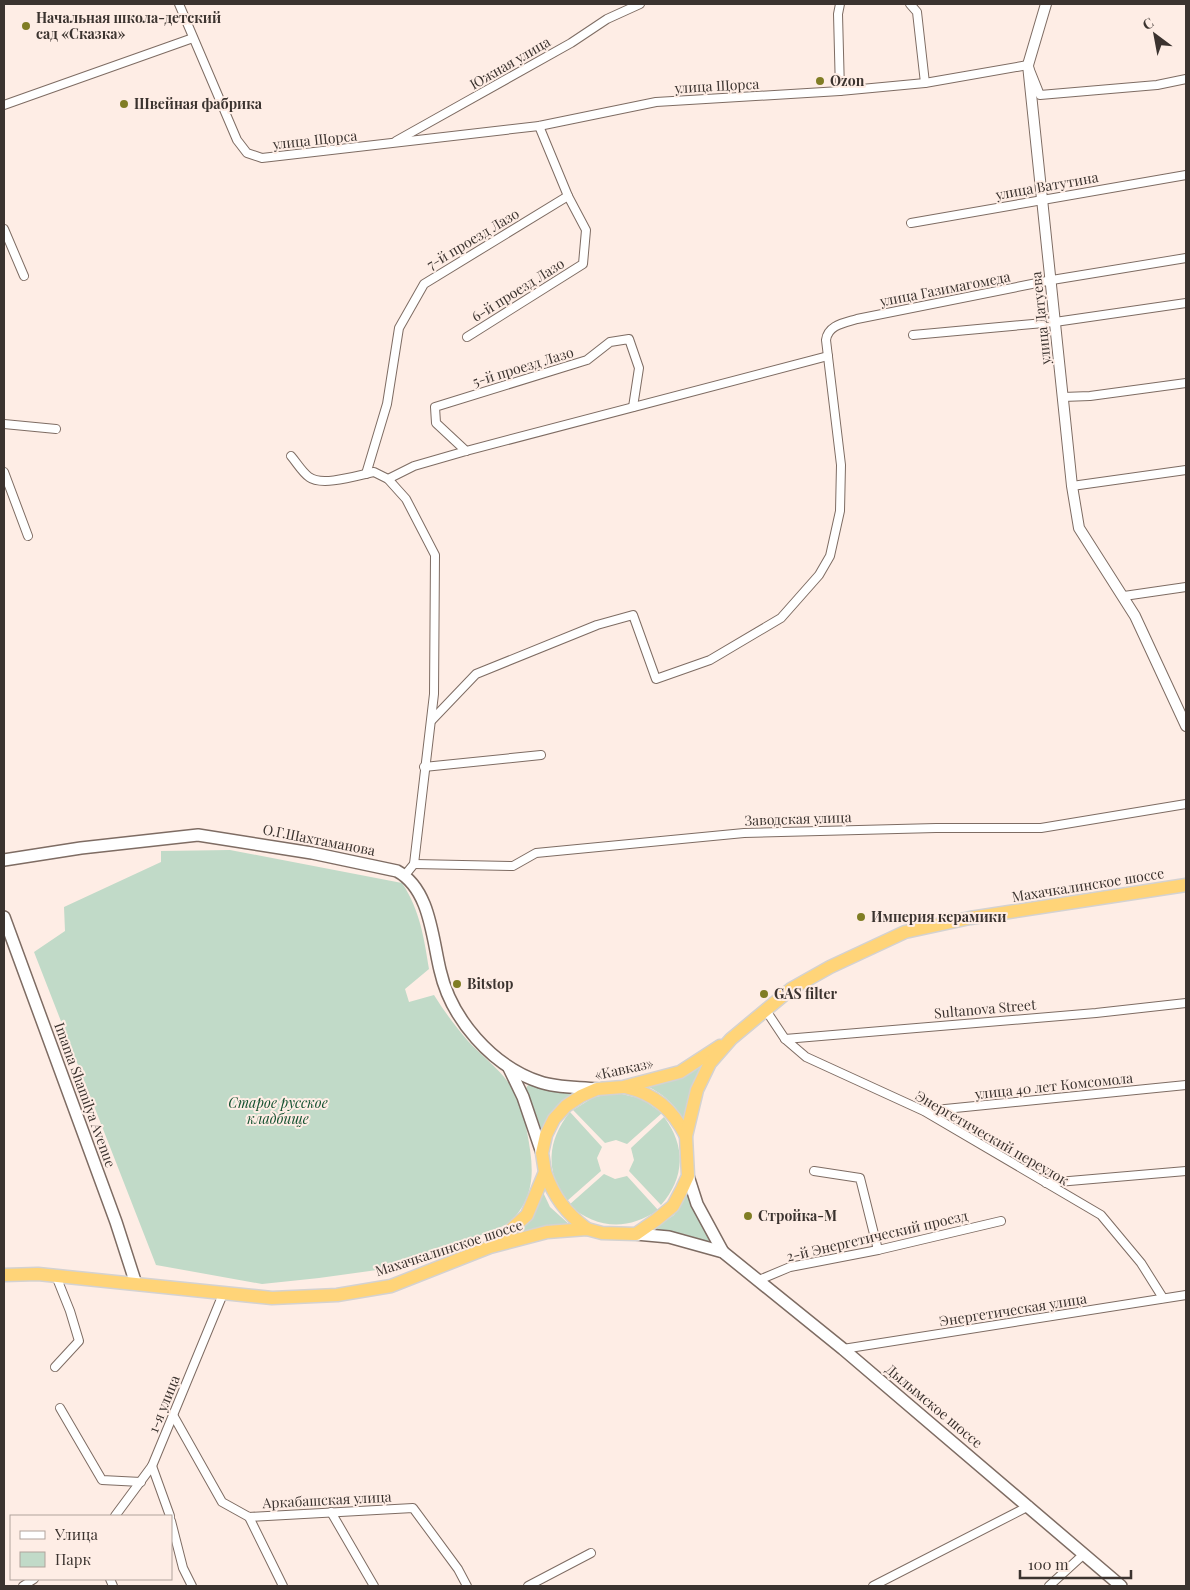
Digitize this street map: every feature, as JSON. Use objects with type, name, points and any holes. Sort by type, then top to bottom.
[{"type":"highway","name":"Махачкалинское шоссе","points":[[4,1275],[38,1274],[272,1298],[328,1295],[391,1286],[490,1247],[547,1232],[587,1229],[602,1233],[636,1234],[673,1206],[688,1176],[686,1136],[697,1090],[710,1063],[731,1039],[791,989],[830,967],[905,932],[970,918],[1186,885]]},
{"type":"highway","name":"«Кавказ»","points":[[490,1247],[527,1215],[544,1172],[542,1152],[546,1135],[560,1113],[580,1096],[597,1089],[623,1087],[680,1072],[731,1039]]},
{"type":"highway","points":[[623,1087],[640,1090],[655,1098],[669,1109],[686,1136]]},
{"type":"highway","points":[[544,1172],[552,1192],[562,1207],[587,1229]]},
{"type":"main road","name":"О.Г.Шахтаманова","points":[[4,860],[81,848],[198,835],[312,854],[397,871],[405,875]]},
{"type":"main road","points":[[405,875],[417,889],[429,921],[446,992],[461,1019],[481,1043],[509,1068],[541,1083],[597,1089]]},
{"type":"main road","name":"Imama Shamilya Avenue","points":[[4,918],[112,1213],[136,1284]]},
{"type":"main road","points":[[509,1068],[523,1097],[542,1152]]},
{"type":"main road","points":[[688,1176],[697,1204],[723,1252]]},
{"type":"main road","points":[[636,1234],[669,1237],[723,1252]]},
{"type":"main road","name":"Дылымское шоссе","points":[[723,1252],[843,1348],[1122,1586]]},
{"type":"street","points":[[4,104],[193,38],[179,4]]},
{"type":"street","name":"Южная улица","points":[[392,144],[571,43],[607,19],[640,4]]},
{"type":"street","points":[[840,4],[838,14],[840,91]]},
{"type":"street","points":[[910,4],[917,12],[925,83]]},
{"type":"street","name":"улица Датуева","points":[[1048,4],[1028,65],[1052,280],[1054,322],[1072,486],[1079,528],[1135,616],[1186,726]]},
{"type":"street","name":"улица Щорса","points":[[193,38],[237,140],[247,153],[262,158],[539,126],[656,102],[840,91],[925,83],[1028,65]]},
{"type":"street","points":[[1028,65],[1040,95],[1157,85],[1186,79]]},
{"type":"street","points":[[539,126],[568,196]]},
{"type":"street","name":"улица Ватутина","points":[[911,224],[1186,175]]},
{"type":"street","name":"6-й проезд Лазо","points":[[467,337],[583,264],[586,230],[568,196]]},
{"type":"street","name":"7-й проезд Лазо","points":[[366,474],[387,404],[399,328],[424,284],[568,196]]},
{"type":"street","points":[[4,229],[24,276]]},
{"type":"street","name":"улица Газимагомеда","points":[[828,356],[826,340],[829,332],[836,326],[857,320],[1052,280],[1186,258]]},
{"type":"street","points":[[913,335],[1054,322],[1186,302]]},
{"type":"street","name":"5-й проезд Лазо","points":[[466,451],[436,423],[435,408],[587,360],[610,342],[630,340],[639,368],[633,407]]},
{"type":"street","points":[[388,479],[414,466],[466,451],[828,356],[841,465],[840,510],[830,556],[819,575],[781,618],[710,660],[656,679],[633,616],[597,625],[476,674],[432,720]]},
{"type":"street","points":[[1063,397],[1090,396],[1186,383]]},
{"type":"street","points":[[4,424],[56,430]]},
{"type":"street","points":[[291,456],[308,476],[314,480],[328,481],[374,472],[388,479],[406,499],[435,555],[432,720],[424,766],[414,864],[405,875]]},
{"type":"street","points":[[1072,486],[1186,470]]},
{"type":"street","points":[[4,472],[28,536]]},
{"type":"street","points":[[1124,596],[1186,587]]},
{"type":"street","points":[[424,766],[541,755]]},
{"type":"street","name":"Заводская улица","points":[[414,864],[513,866],[536,853],[744,833],[936,828],[1041,828],[1186,804]]},
{"type":"street","name":"Sultanova Street","points":[[785,1039],[1096,1013],[1186,1003]]},
{"type":"street","name":"Энергетический переулок","points":[[765,1009],[785,1039],[806,1057],[924,1111],[1101,1215],[1141,1263],[1163,1298]]},
{"type":"street","name":"улица 40 лет Комсомола","points":[[924,1111],[1186,1085]]},
{"type":"street","points":[[1046,1183],[1186,1170]]},
{"type":"street","points":[[814,1172],[860,1178],[878,1250]]},
{"type":"street","name":"2-й Энергетический проезд","points":[[759,1280],[790,1267],[878,1250],[1001,1221]]},
{"type":"street","points":[[55,1367],[78,1341],[70,1311],[56,1276]]},
{"type":"street","name":"1-я улица","points":[[116,1515],[152,1466],[223,1294]]},
{"type":"street","name":"Энергетическая улица","points":[[843,1348],[1186,1295]]},
{"type":"street","points":[[60,1408],[102,1480],[141,1482]]},
{"type":"street","name":"Аркабашская улица","points":[[173,1415],[222,1502],[249,1517],[413,1508],[458,1569],[467,1586]]},
{"type":"street","points":[[152,1466],[170,1515]]},
{"type":"street","points":[[873,1586],[1029,1506]]},
{"type":"street","points":[[331,1512],[374,1586]]},
{"type":"street","points":[[249,1517],[283,1586]]},
{"type":"street","points":[[172,1525],[183,1568],[192,1586]]},
{"type":"street","points":[[528,1586],[592,1553]]},
{"type":"street","points":[[1049,1586],[1084,1554]]},
{"type":"green space","name":"Старое русское кладбище","points":[[230,850],[402,883],[417,914],[429,969],[405,989],[409,1002],[434,995],[468,1041],[508,1082],[521,1106],[531,1158],[531,1181],[529,1193],[524,1203],[508,1224],[406,1266],[319,1278],[262,1284],[156,1265],[34,952],[65,931],[64,907],[161,862],[161,851]]},
{"type":"green space","points":[[707,1060],[686,1124],[670,1102],[647,1086]]},
{"type":"green space","points":[[529,1084],[572,1093],[552,1111],[542,1131],[526,1088]]},
{"type":"green space","points":[[618,1093],[642,1099],[662,1113],[627,1144],[616,1140],[605,1143],[573,1110],[594,1097]]},
{"type":"green space","points":[[570,1112],[602,1147],[597,1158],[601,1171],[567,1201],[555,1179],[552,1156],[557,1134]]},
{"type":"green space","points":[[664,1117],[676,1139],[680,1162],[675,1184],[661,1205],[629,1171],[634,1160],[631,1148]]},
{"type":"green space","points":[[604,1174],[615,1179],[627,1176],[658,1210],[647,1217],[635,1221],[624,1224],[612,1224],[590,1219],[569,1205]]},
{"type":"green space","points":[[688,1189],[695,1212],[710,1239],[709,1242],[684,1234],[651,1231],[674,1215]]},
{"type":"green space","points":[[542,1190],[550,1207],[570,1225],[514,1236],[530,1217]]},
{"type":"place","name":"Начальная школа-детский сад «Сказка»","points":[[26,26]]},
{"type":"place","name":"Ozon","points":[[820,81]]},
{"type":"place","name":"Швейная фабрика","points":[[124,104]]},
{"type":"place","name":"Империя керамики","points":[[861,917]]},
{"type":"place","name":"Bitstop","points":[[457,984]]},
{"type":"place","name":"GAS filter","points":[[764,994]]},
{"type":"place","name":"Стройка-М","points":[[748,1216]]}]
